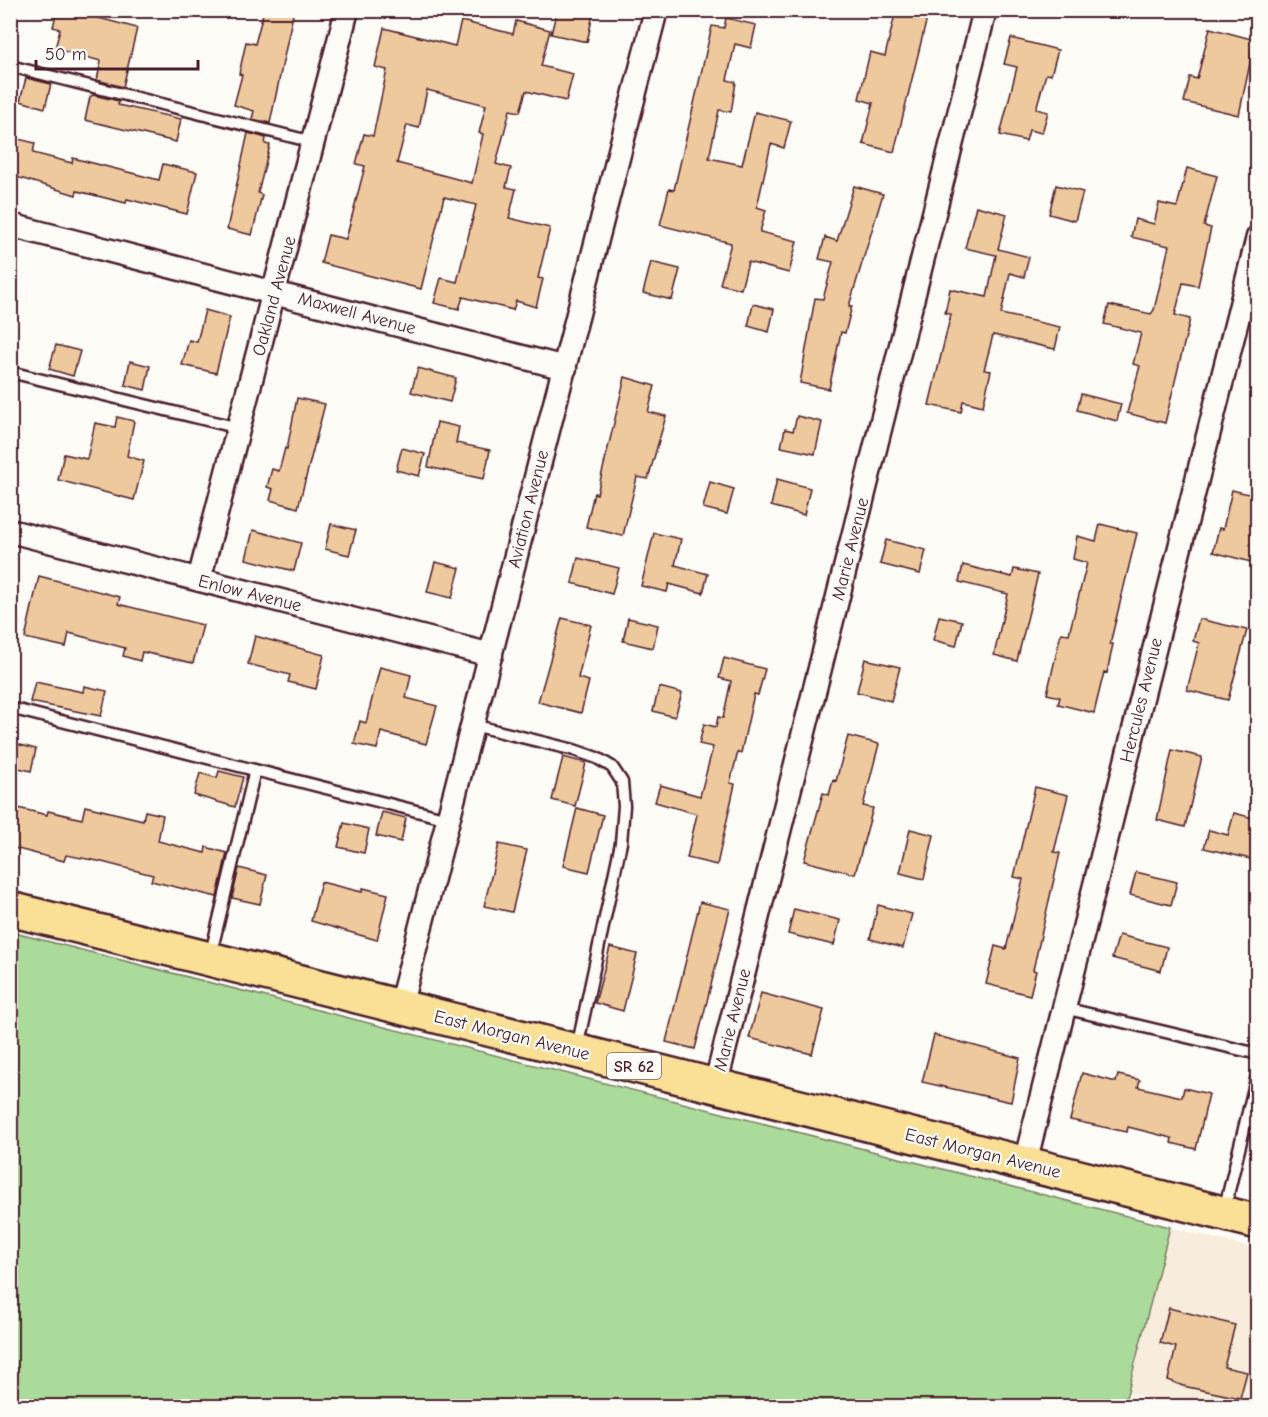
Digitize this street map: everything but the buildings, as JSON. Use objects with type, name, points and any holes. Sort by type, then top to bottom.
[{"type":"main road","name":"East Morgan Avenue","points":[[10,909],[1257,1222]]},
{"type":"street","name":"Oakland Avenue","points":[[200,580],[347,10]]},
{"type":"street","name":"Aviation Avenue","points":[[400,1006],[657,10]]},
{"type":"street","name":"Marie Avenue","points":[[715,1087],[985,10]]},
{"type":"street","name":"Maxwell Avenue","points":[[10,225],[564,368]]},
{"type":"street","name":"Hercules Avenue","points":[[1025,1163],[1257,237]]},
{"type":"street","name":"Enlow Avenue","points":[[10,531],[490,655]]},
{"type":"lane","points":[[10,66],[314,142]]},
{"type":"lane","points":[[10,372],[239,428]]},
{"type":"lane","points":[[10,708],[448,819]]},
{"type":"lane","points":[[473,724],[597,758],[612,767],[622,782],[624,806],[621,843],[576,1052]]},
{"type":"lane","points":[[210,960],[255,770]]},
{"type":"lane","points":[[1064,1008],[1257,1054]]},
{"type":"lane","points":[[1224,1213],[1257,1071]]},
{"type":"shaded area","points":[[1165,1226],[1257,1249],[1257,1406],[1181,1406],[1124,1392]]},
{"type":"green space","points":[[11,932],[1170,1227],[1124,1406],[11,1406]]}]
